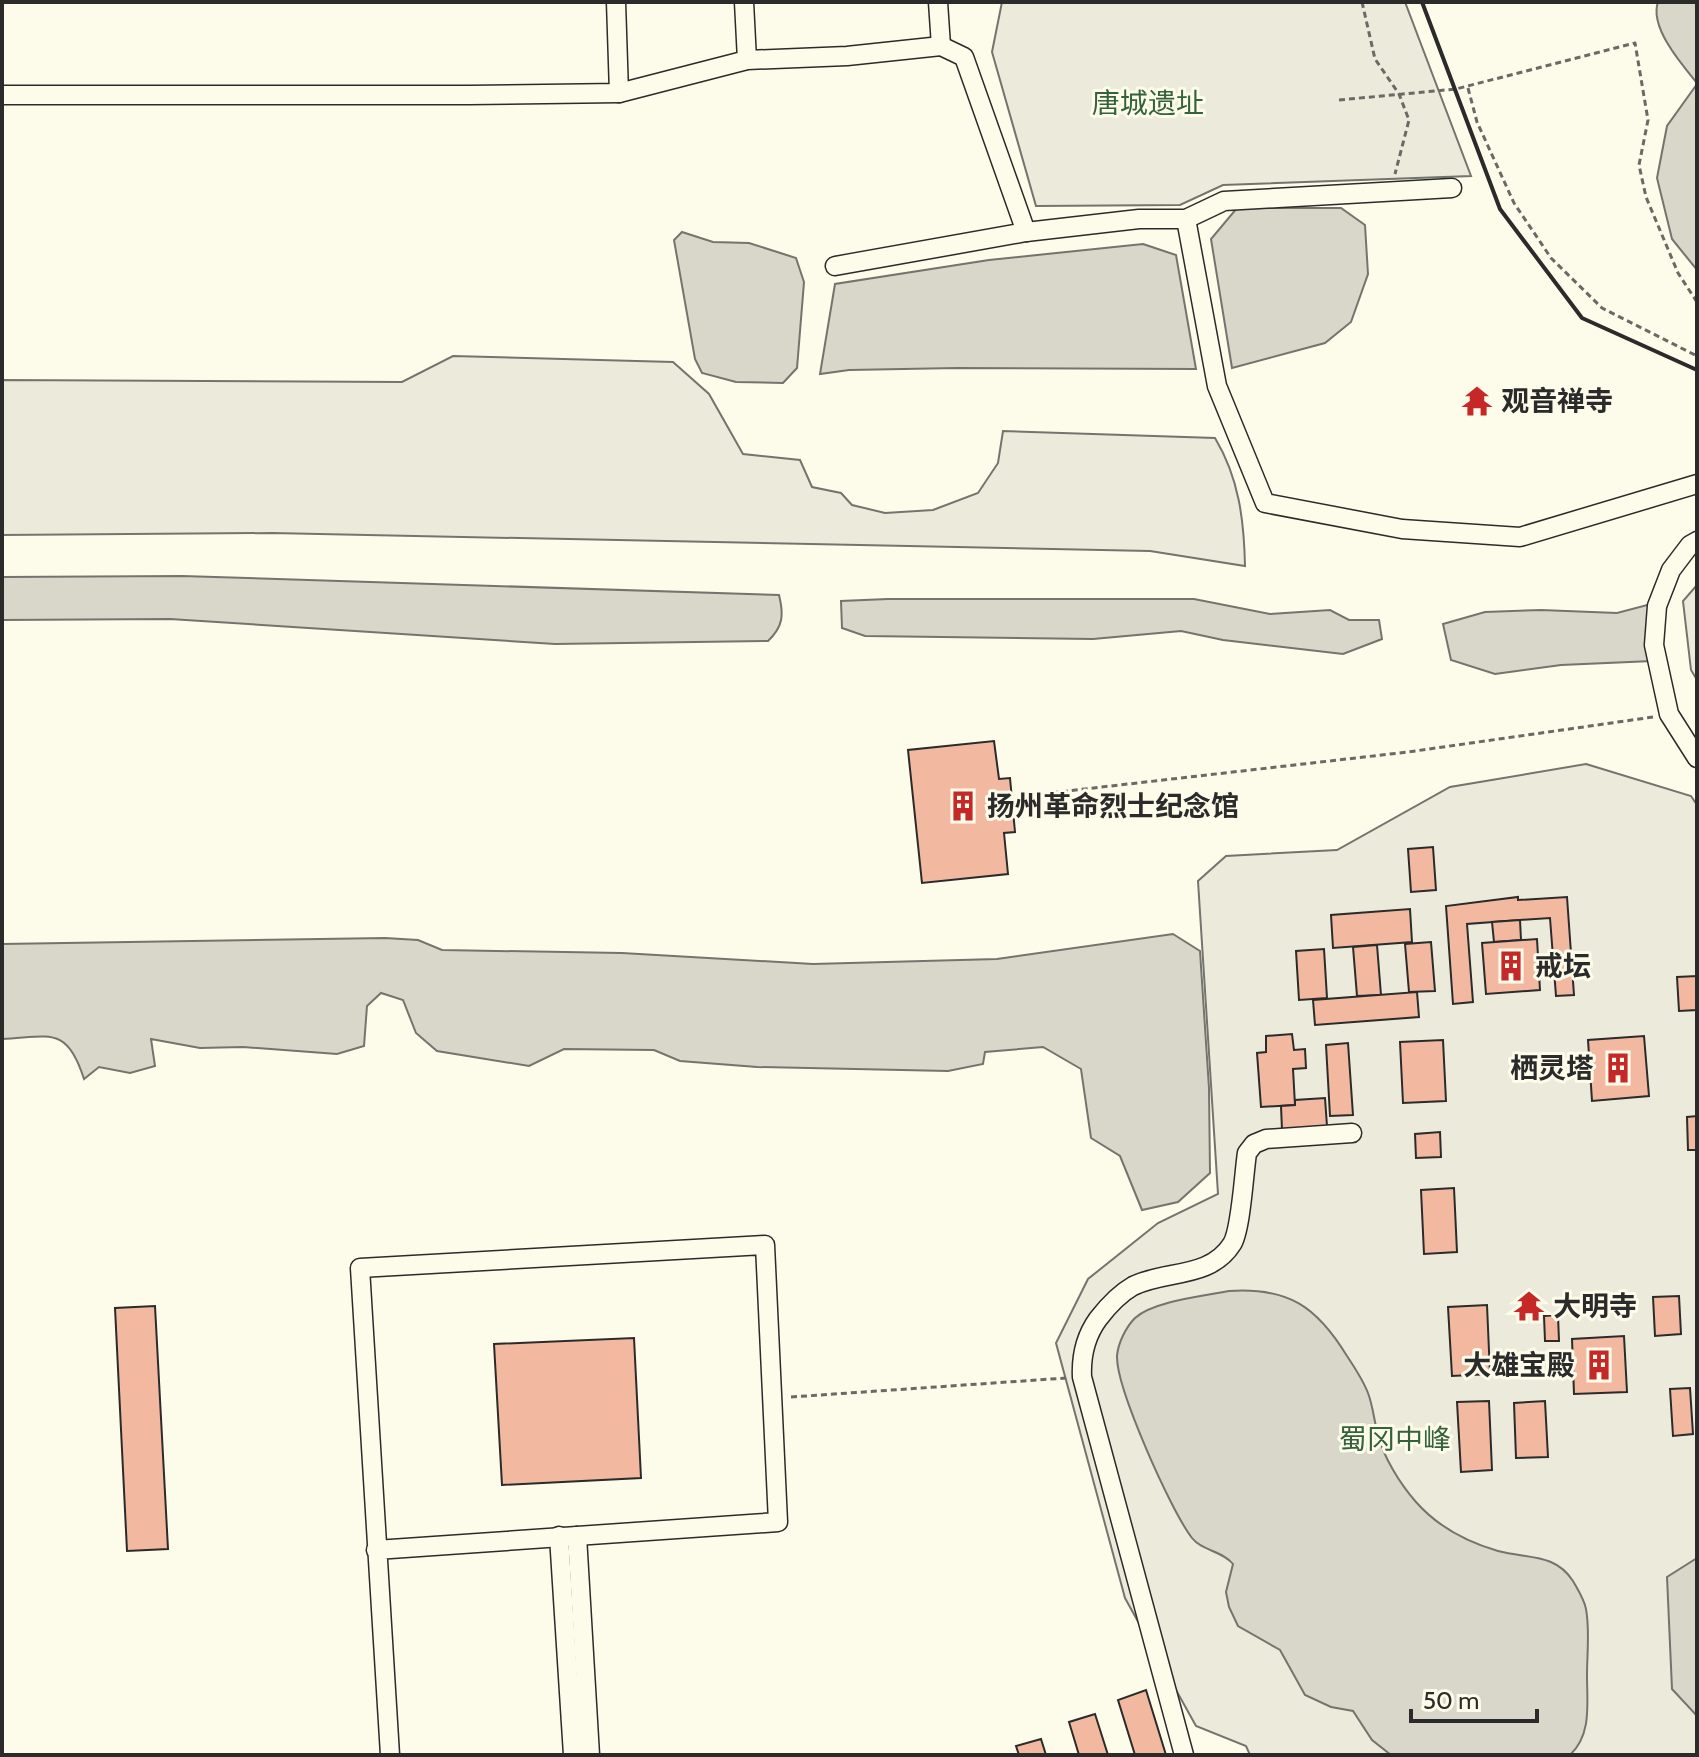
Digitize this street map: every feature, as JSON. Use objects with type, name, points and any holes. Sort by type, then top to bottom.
[{"type":"street","points":[[616,2],[619,93]]},
{"type":"street","points":[[744,2],[747,60]]},
{"type":"street","points":[[938,2],[941,46]]},
{"type":"street","points":[[2,95],[619,93],[747,60],[847,56],[941,46],[964,57],[1026,232]]},
{"type":"street","points":[[835,266],[1026,232],[1139,219],[1186,219],[1224,201],[1452,188]]},
{"type":"street","points":[[1186,219],[1217,386],[1265,503],[1402,529],[1520,537],[1697,484]]},
{"type":"street","points":[[1697,541],[1690,545],[1671,570],[1657,606],[1654,645],[1669,714],[1697,758]]},
{"type":"street","points":[[1184,1755],[1082,1377],[1083,1351],[1087,1338],[1107,1307],[1122,1293],[1145,1281],[1196,1270],[1219,1257],[1233,1243],[1247,1153],[1254,1144],[1266,1139],[1352,1133]]},
{"type":"street","points":[[376,1550],[778,1522],[765,1245],[360,1268],[376,1550],[390,1755]]},
{"type":"street","points":[[568,1536],[573,1755]]},
{"type":"street","points":[[568,1536],[590,1755]]},
{"type":"path","points":[[1362,2],[1375,59],[1399,94],[1409,120],[1390,193]]},
{"type":"path","points":[[1339,100],[1467,86],[1635,43],[1648,120],[1639,165],[1646,197],[1678,273],[1697,302]]},
{"type":"path","points":[[1467,86],[1477,122],[1514,203],[1551,258],[1602,308],[1697,356]]},
{"type":"path","points":[[1032,795],[1408,752],[1669,714]]},
{"type":"path","points":[[771,1399],[1082,1377]]},
{"type":"green space","name":"唐城遗址","points":[[1002,2],[1405,2],[1471,176],[1223,185],[1180,205],[1036,206],[992,52]]},
{"type":"green space","points":[[453,356],[673,362],[709,394],[743,454],[800,460],[812,487],[841,493],[852,505],[885,513],[933,510],[978,493],[998,463],[1003,431],[1215,438],[1230,468],[1239,500],[1245,566],[1150,551],[272,533],[2,535],[2,380],[402,382]]},
{"type":"green space","points":[[1697,585],[1697,680],[1691,670],[1683,601]]},
{"type":"green space","name":"蜀冈中峰","points":[[1586,764],[1691,796],[1697,805],[1697,1755],[1250,1755],[1246,1746],[1196,1726],[1125,1598],[1056,1343],[1088,1279],[1158,1223],[1218,1194],[1198,881],[1226,856],[1337,850],[1450,787]]},
{"type":"shaded area","points":[[1658,2],[1697,2],[1697,83],[1662,34],[1656,12]]},
{"type":"shaded area","points":[[1697,84],[1697,270],[1672,239],[1657,178],[1667,126]]},
{"type":"shaded area","points":[[1237,208],[1341,208],[1365,225],[1368,274],[1351,322],[1325,343],[1232,368],[1211,239]]},
{"type":"shaded area","points":[[682,232],[713,242],[749,243],[796,258],[804,282],[797,368],[783,383],[736,382],[702,373],[695,359],[674,240]]},
{"type":"shaded area","points":[[1143,244],[1176,255],[1196,369],[957,368],[849,370],[820,374],[835,284],[989,260]]},
{"type":"shaded area","points":[[182,576],[779,595],[782,615],[777,631],[768,641],[555,644],[170,619],[2,620],[2,577]]},
{"type":"shaded area","points":[[1194,599],[1270,614],[1330,610],[1349,620],[1379,620],[1382,639],[1343,654],[1223,640],[1181,631],[1093,639],[865,636],[842,628],[841,601]]},
{"type":"shaded area","points":[[1651,604],[1652,661],[1561,665],[1495,674],[1451,660],[1443,624],[1485,612],[1541,610],[1617,613]]},
{"type":"shaded area","points":[[1173,934],[1200,951],[1209,1088],[1210,1173],[1178,1202],[1142,1210],[1120,1156],[1091,1138],[1081,1069],[1043,1047],[985,1052],[983,1064],[948,1071],[757,1067],[680,1061],[654,1050],[564,1049],[529,1066],[437,1051],[416,1033],[403,1000],[381,993],[367,1006],[364,1046],[337,1054],[243,1047],[200,1048],[151,1039],[155,1066],[130,1073],[99,1067],[84,1079],[71,1050],[55,1038],[2,1039],[2,944],[385,938],[418,940],[442,950],[622,953],[813,964],[997,959]]},
{"type":"shaded area","points":[[1229,1291],[1285,1297],[1312,1313],[1324,1325],[1366,1388],[1380,1443],[1393,1470],[1410,1495],[1434,1519],[1464,1538],[1486,1547],[1549,1561],[1566,1572],[1573,1581],[1584,1602],[1587,1617],[1587,1707],[1582,1738],[1570,1755],[1391,1755],[1372,1740],[1353,1711],[1331,1707],[1305,1695],[1280,1650],[1238,1626],[1226,1592],[1233,1564],[1196,1542],[1183,1524],[1135,1421],[1125,1394],[1117,1356],[1126,1331],[1143,1312],[1180,1300]]},
{"type":"shaded area","points":[[1697,1558],[1697,1716],[1672,1689],[1667,1577]]},
{"type":"building","name":"扬州革命烈士纪念馆","points":[[994,741],[999,779],[1010,778],[1015,832],[1004,833],[1008,874],[922,883],[908,750]]},
{"type":"building","points":[[1433,847],[1436,890],[1411,892],[1408,849]]},
{"type":"building","points":[[1518,897],[1518,900],[1567,897],[1574,995],[1556,996],[1550,918],[1520,920],[1467,924],[1473,1002],[1453,1004],[1446,906]]},
{"type":"building","points":[[1410,909],[1412,942],[1333,948],[1331,915]]},
{"type":"building","points":[[1520,920],[1521,940],[1494,942],[1492,922]]},
{"type":"building","name":"戒坛","points":[[1537,939],[1540,990],[1486,994],[1482,943]]},
{"type":"building","points":[[1431,942],[1435,991],[1409,992],[1405,944]]},
{"type":"building","points":[[1377,945],[1381,995],[1357,996],[1353,947]]},
{"type":"building","points":[[1324,949],[1327,998],[1299,1000],[1296,951]]},
{"type":"building","points":[[1697,976],[1697,1010],[1679,1011],[1677,977]]},
{"type":"building","points":[[1417,992],[1419,1017],[1315,1025],[1313,1000]]},
{"type":"building","points":[[1292,1034],[1294,1050],[1305,1049],[1306,1068],[1293,1069],[1295,1105],[1261,1107],[1257,1053],[1266,1052],[1266,1036]]},
{"type":"building","name":"栖灵塔","points":[[1644,1036],[1649,1096],[1592,1101],[1588,1040]]},
{"type":"building","points":[[1443,1040],[1446,1101],[1403,1103],[1400,1042]]},
{"type":"building","points":[[1348,1043],[1353,1115],[1330,1116],[1326,1045]]},
{"type":"building","points":[[1325,1098],[1327,1126],[1282,1130],[1281,1106],[1295,1105],[1295,1100]]},
{"type":"building","points":[[1697,1116],[1697,1150],[1688,1150],[1687,1117]]},
{"type":"building","points":[[1440,1132],[1441,1157],[1416,1158],[1415,1134]]},
{"type":"building","points":[[1454,1188],[1457,1252],[1424,1254],[1421,1190]]},
{"type":"building","points":[[1679,1296],[1681,1334],[1655,1336],[1653,1297]]},
{"type":"building","points":[[1487,1305],[1490,1374],[1452,1376],[1448,1307]]},
{"type":"building","points":[[155,1306],[168,1549],[127,1551],[115,1308]]},
{"type":"building","points":[[1558,1315],[1559,1341],[1545,1341],[1544,1316]]},
{"type":"building","name":"大雄宝殿","points":[[1624,1336],[1627,1392],[1574,1394],[1572,1339]]},
{"type":"building","points":[[634,1338],[641,1478],[502,1485],[494,1344]]},
{"type":"building","points":[[1690,1388],[1693,1434],[1673,1436],[1670,1389]]},
{"type":"building","points":[[1489,1401],[1492,1470],[1461,1472],[1457,1402]]},
{"type":"building","points":[[1545,1401],[1548,1457],[1516,1458],[1514,1403]]},
{"type":"building","points":[[1146,1690],[1166,1755],[1135,1755],[1118,1700]]},
{"type":"building","points":[[1095,1714],[1108,1755],[1079,1755],[1069,1722]]},
{"type":"building","points":[[1041,1739],[1046,1755],[1019,1755],[1016,1746]]},
{"type":"wall","points":[[1422,2],[1500,209],[1582,318],[1697,370]]},
{"type":"place","name":"观音禅寺","points":[[1477,401]]},
{"type":"place","name":"扬州革命烈士纪念馆","points":[[963,806]]},
{"type":"place","name":"戒坛","points":[[1511,966]]},
{"type":"place","name":"栖灵塔","points":[[1618,1068]]},
{"type":"place","name":"大明寺","points":[[1529,1306]]},
{"type":"place","name":"大雄宝殿","points":[[1599,1365]]}]
